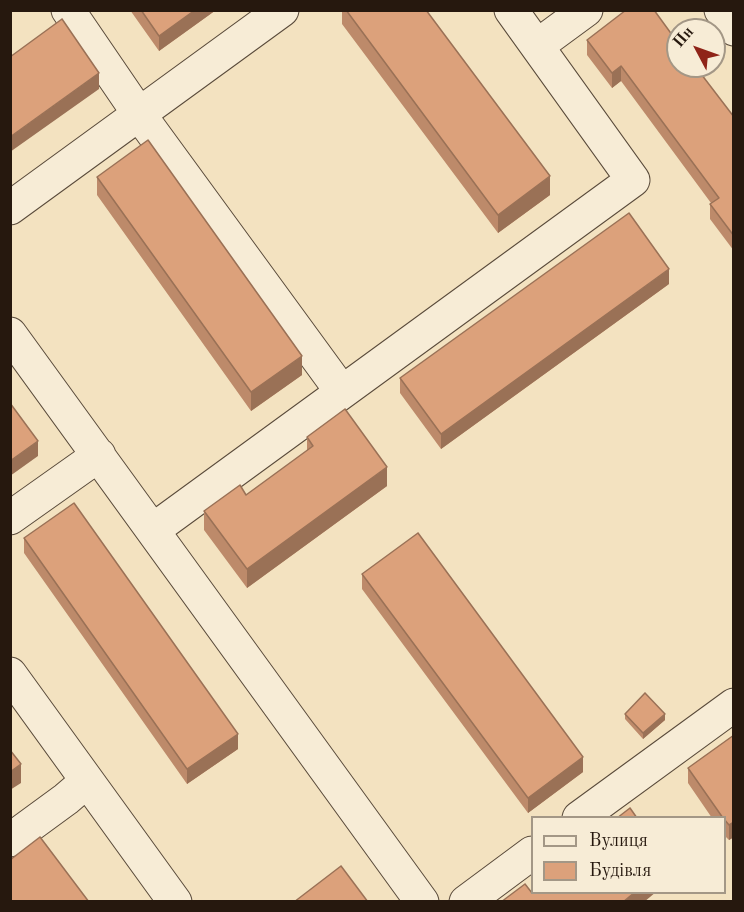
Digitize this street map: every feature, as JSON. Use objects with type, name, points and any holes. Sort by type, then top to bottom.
[{"type":"street","points":[[68,10],[139,114],[342,392]]},
{"type":"street","points":[[10,208],[282,10]]},
{"type":"street","points":[[153,530],[633,180],[511,10]]},
{"type":"street","points":[[537,46],[586,10]]},
{"type":"street","points":[[721,10],[734,28]]},
{"type":"street","points":[[10,334],[422,902]]},
{"type":"street","points":[[10,518],[99,455]]},
{"type":"street","points":[[10,674],[175,902]]},
{"type":"street","points":[[582,816],[734,705]]},
{"type":"street","points":[[10,840],[87,781]]},
{"type":"street","points":[[466,902],[531,854]]},
{"type":"building","points":[[141,10],[195,10],[159,36]]},
{"type":"building","points":[[346,10],[426,10],[550,176],[498,215]]},
{"type":"building","points":[[626,10],[654,10],[666,26],[666,78],[704,78],[734,117],[734,236],[710,204],[719,198],[621,66],[612,73],[587,40]]},
{"type":"building","points":[[62,19],[99,73],[10,137],[10,57]]},
{"type":"building","points":[[148,140],[302,356],[251,392],[97,177]]},
{"type":"building","points":[[629,213],[669,269],[441,434],[400,378]]},
{"type":"building","points":[[10,403],[38,441],[10,461]]},
{"type":"building","points":[[345,409],[387,467],[247,569],[204,511],[240,485],[246,495],[313,446],[307,437]]},
{"type":"building","points":[[74,503],[238,734],[187,769],[24,538]]},
{"type":"building","points":[[418,533],[583,757],[528,798],[362,574]]},
{"type":"building","points":[[645,693],[665,714],[643,733],[625,714]]},
{"type":"building","points":[[734,735],[734,822],[729,825],[726,816],[722,816],[688,768]]},
{"type":"building","points":[[10,750],[21,764],[10,772]]},
{"type":"building","points":[[630,808],[636,816],[620,816]]},
{"type":"building","points":[[40,837],[89,902],[10,902],[10,860]]},
{"type":"building","points":[[341,866],[368,902],[294,902]]},
{"type":"building","points":[[525,884],[531,894],[633,894],[623,902],[501,902]]}]
